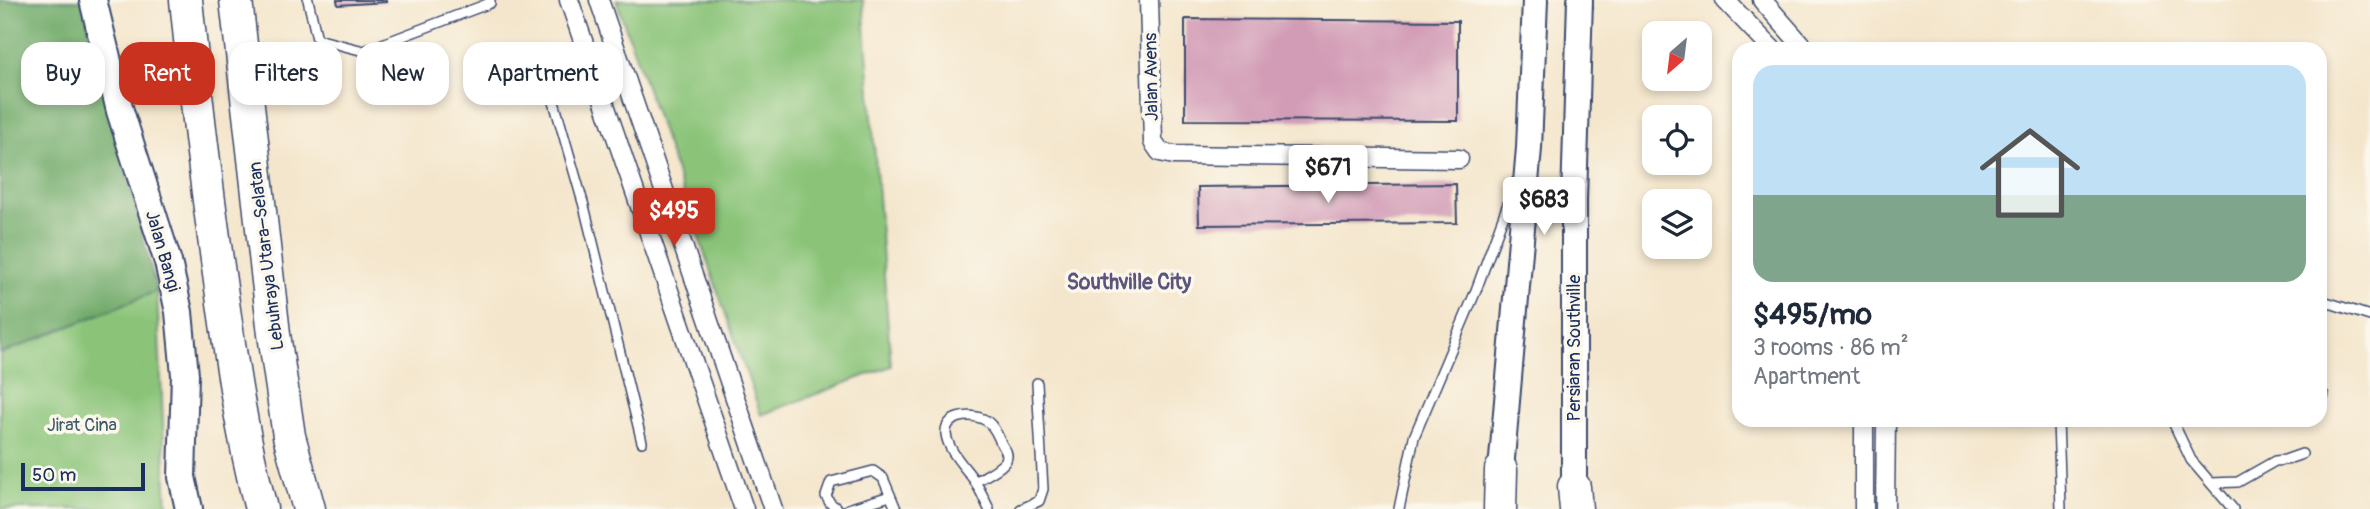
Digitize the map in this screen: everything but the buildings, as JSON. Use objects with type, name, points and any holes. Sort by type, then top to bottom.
[{"type":"highway","points":[[186,0],[203,156],[236,395],[249,465],[261,509]]},
{"type":"highway","name":"Lebuhraya Utara–Selatan","points":[[236,0],[274,334],[289,436],[309,509]]},
{"type":"highway","points":[[1500,509],[1501,470]]},
{"type":"main road","name":"Jalan Bangi","points":[[93,0],[120,111],[168,262],[179,312],[186,375],[182,477],[189,509]]},
{"type":"main road","points":[[1501,470],[1529,148],[1535,0]]},
{"type":"main road","name":"Persiaran Southville","points":[[1575,498],[1574,199],[1580,0]]},
{"type":"street","points":[[569,0],[583,42]]},
{"type":"street","points":[[599,0],[773,509]]},
{"type":"street","name":"Jalan Avens","points":[[1149,0],[1153,142],[1160,152],[1174,155],[1459,159]]},
{"type":"street","points":[[1725,0],[1765,42]]},
{"type":"street","points":[[1762,0],[1799,42]]},
{"type":"street","points":[[605,105],[744,509]]},
{"type":"street","points":[[1864,427],[1864,509]]},
{"type":"street","points":[[1885,509],[1886,427]]},
{"type":"lane","points":[[308,0],[317,39],[364,51],[490,3],[490,0]]},
{"type":"lane","points":[[556,105],[584,206],[642,442]]},
{"type":"lane","points":[[1399,509],[1414,437],[1475,293],[1529,148]]},
{"type":"lane","points":[[2327,302],[2370,316]]},
{"type":"lane","points":[[1021,509],[1040,501],[1042,489],[1037,383]]},
{"type":"lane","points":[[975,482],[1001,465],[1007,454],[988,422],[982,418],[959,417],[953,419],[947,427],[946,436],[989,509]]},
{"type":"lane","points":[[2057,427],[2061,509]]},
{"type":"lane","points":[[2175,427],[2191,460],[2233,509]]},
{"type":"lane","points":[[2211,483],[2238,482],[2275,461],[2302,454]]},
{"type":"lane","points":[[838,509],[826,496],[831,482],[873,471],[883,478],[895,509]]},
{"type":"lane","points":[[848,509],[890,496]]},
{"type":"green space","points":[[0,0],[82,0],[93,42],[21,42],[21,105],[105,105],[105,89],[157,291],[0,354]]},
{"type":"green space","points":[[616,0],[863,0],[891,366],[761,415]]},
{"type":"green space","name":"Jirat Cina","points":[[157,291],[167,509],[0,509],[0,354]]},
{"type":"district","name":"Southville City","points":[[1129,282]]}]
